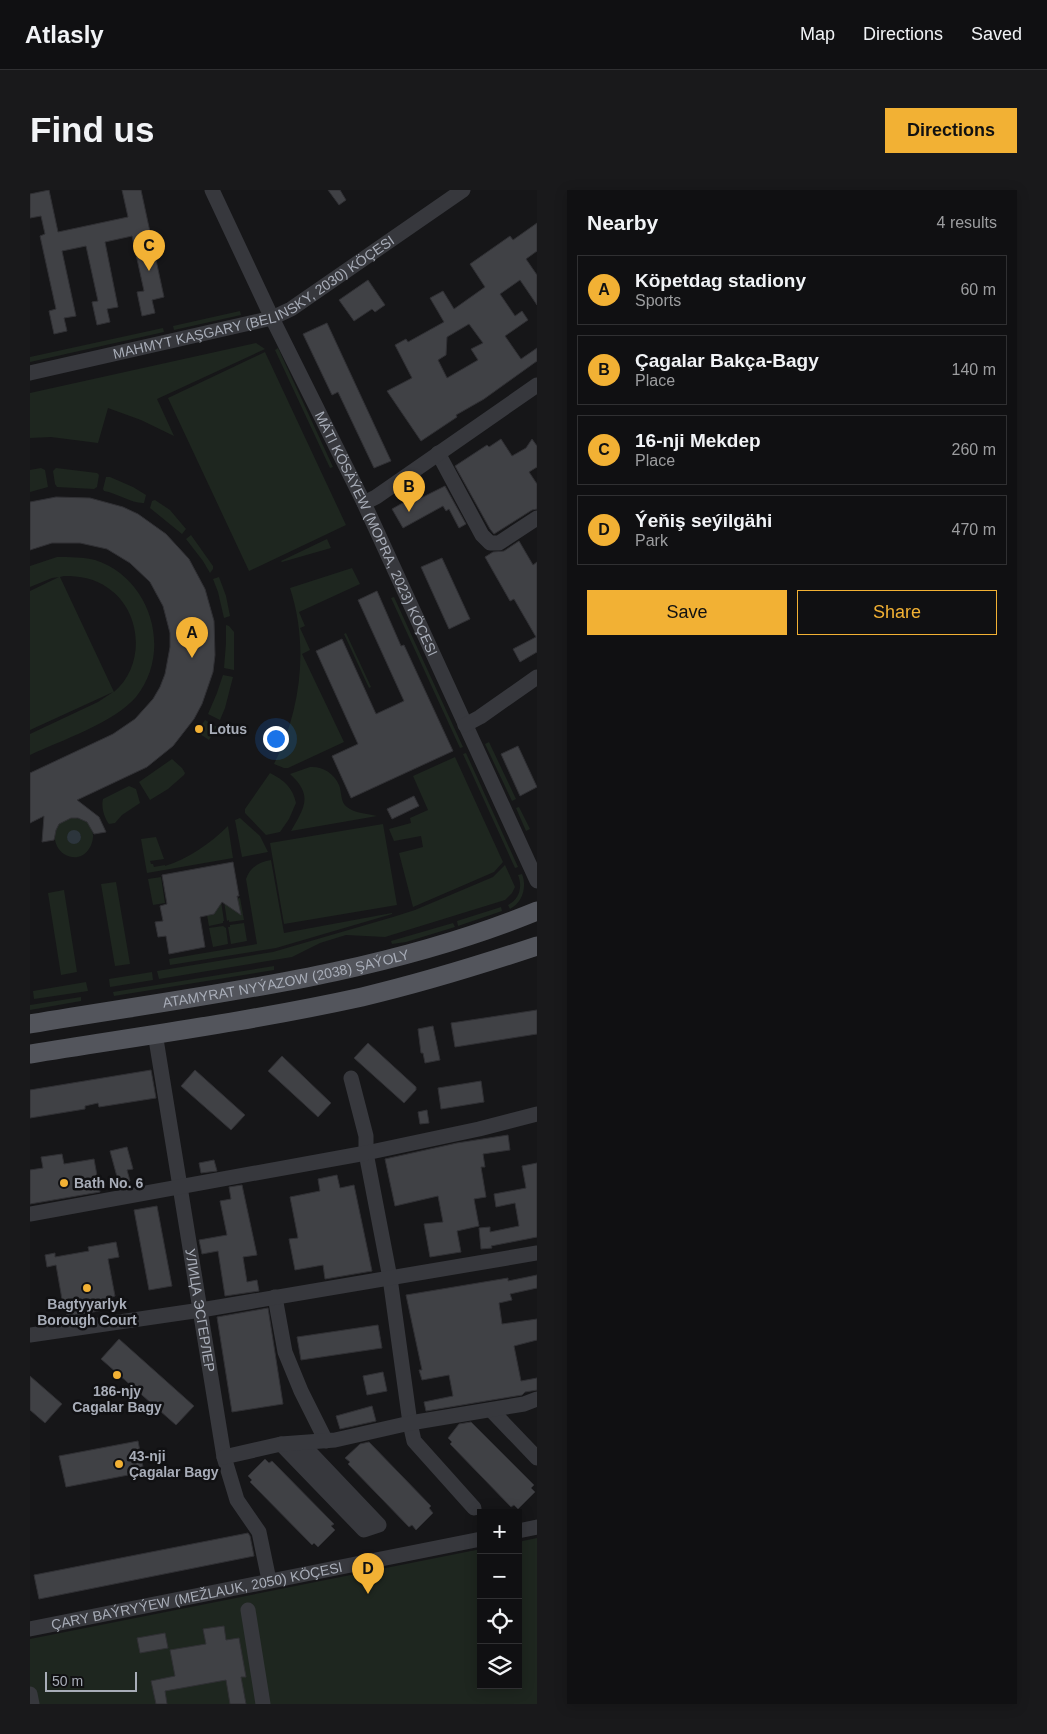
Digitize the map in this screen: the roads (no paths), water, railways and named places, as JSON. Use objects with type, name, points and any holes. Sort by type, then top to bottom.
[{"type":"main road","name":"ATAMYRAT NYÝAZOW (2038) ŞAÝOLY","points":[[30,1024],[271,985],[354,968],[426,950],[501,926],[537,911]]},
{"type":"main road","points":[[30,1054],[285,1013],[363,997],[428,980],[537,946]]},
{"type":"street","name":"MÄTI KÖSÄÝEW (MOPRA, 2023) KÖÇESI","points":[[212,190],[272,318],[364,503],[537,881]]},
{"type":"street","name":"MAHMYT KAŞGARY (BELINSKY, 2030) KÖÇESI","points":[[30,372],[272,318],[291,309],[463,190]]},
{"type":"street","points":[[364,503],[376,497],[537,385]]},
{"type":"street","points":[[438,453],[482,535],[490,544],[499,542],[537,518]]},
{"type":"street","points":[[465,725],[480,717],[537,677]]},
{"type":"street","name":"УЛИЦА ЭСГЕРЛЕР","points":[[155,1033],[224,1457],[237,1500],[259,1532],[269,1580]]},
{"type":"street","points":[[351,1078],[366,1136],[366,1153],[390,1278],[414,1441],[474,1508]]},
{"type":"street","points":[[30,1214],[366,1153],[479,1129],[537,1114]]},
{"type":"street","points":[[30,1335],[201,1310],[537,1253]]},
{"type":"street","points":[[275,1297],[286,1352],[301,1391],[326,1441]]},
{"type":"street","points":[[224,1457],[281,1444],[326,1441],[410,1423],[524,1404],[537,1398]]},
{"type":"street","points":[[491,1410],[537,1458]]},
{"type":"street","points":[[281,1444],[364,1530],[378,1525],[301,1443]]},
{"type":"street","points":[[522,1530],[537,1528]]},
{"type":"street","name":"ÇARY BAÝRYÝEW (MEŽLAUK, 2050) KÖÇESI","points":[[30,1629],[477,1540]]},
{"type":"street","points":[[248,1610],[263,1704]]},
{"type":"street","points":[[30,1694],[32,1704]]},
{"type":"place","name":"16-nji Mekdep","points":[[149,271]]},
{"type":"place","name":"Çagalar Bakça-Bagy","points":[[409,512]]},
{"type":"place","name":"Köpetdag stadiony","points":[[192,658]]},
{"type":"place","name":"Lotus","points":[[199,729]]},
{"type":"place","name":"Bath No. 6","points":[[64,1183]]},
{"type":"place","name":"Bagtyyarlyk Borough Court","points":[[87,1288]]},
{"type":"place","name":"186-njy Cagalar Bagy","points":[[117,1375]]},
{"type":"place","name":"43-nji Çagalar Bagy","points":[[119,1464]]},
{"type":"place","name":"Ýeňiş seýilgähi","points":[[368,1594]]}]
